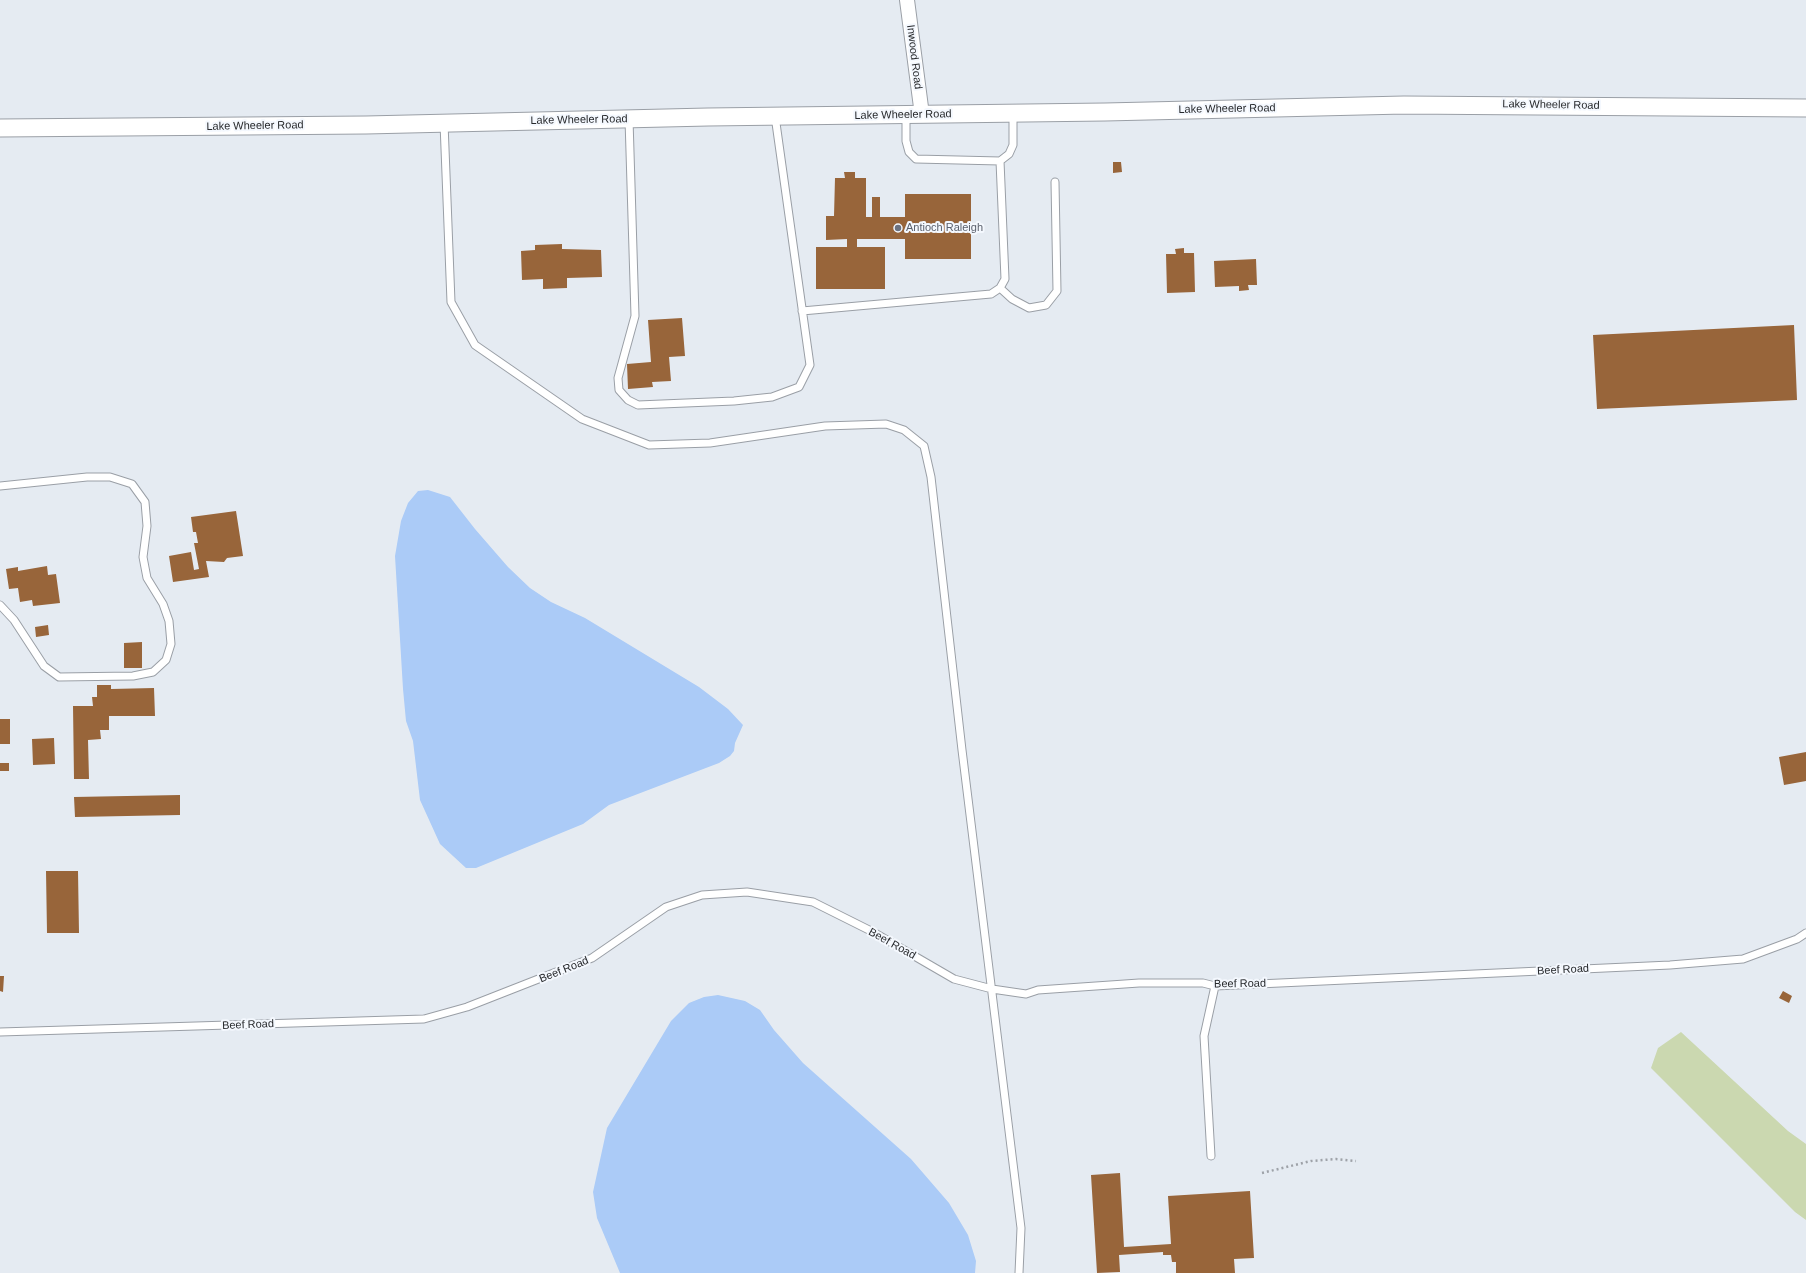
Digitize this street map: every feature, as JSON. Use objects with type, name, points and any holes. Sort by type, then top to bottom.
[{"type":"street","name":"Inwood Road","points":[[907,0],[914,115]]},
{"type":"street","name":"Lake Wheeler Road","points":[[0,128],[444,123],[1404,105],[1806,108]]},
{"type":"lane","points":[[914,115],[906,141],[909,152],[916,159],[1000,161],[1009,154],[1013,145],[1013,113]]},
{"type":"lane","points":[[629,119],[635,316],[618,378],[619,390],[628,400],[638,406],[734,401],[772,397],[799,387],[810,365],[775,116]]},
{"type":"lane","points":[[444,123],[451,302],[475,345],[582,419],[649,445],[710,443],[825,426],[886,424],[904,430],[924,446],[931,477],[962,750],[1021,1228],[1019,1273]]},
{"type":"lane","points":[[802,311],[991,294],[1000,288],[1005,279],[1000,161]]},
{"type":"lane","points":[[1000,288],[1012,299],[1029,308],[1046,305],[1057,291],[1055,182]]},
{"type":"lane","points":[[0,486],[102,477],[110,477],[132,484],[145,502],[147,526],[144,557],[147,578],[165,610],[169,621],[171,644],[166,660],[153,672],[133,676],[58,677],[44,666],[14,620],[0,606]]},
{"type":"lane","name":"Beef Road","points":[[0,1032],[424,1019],[467,1007],[592,958],[666,907],[702,895],[747,892],[813,902],[873,932],[954,979],[1026,994],[1038,990],[1139,983],[1203,983],[1215,986],[1670,965],[1743,959],[1797,939],[1806,933]]},
{"type":"lane","points":[[1211,1156],[1204,1036],[1215,986]]},
{"type":"path","points":[[1262,1173],[1311,1161],[1336,1159],[1356,1161]]},
{"type":"green space","points":[[1681,1032],[1788,1131],[1806,1144],[1806,1220],[1795,1212],[1651,1068],[1658,1048]]},
{"type":"water","points":[[428,490],[450,497],[508,567],[530,588],[551,602],[585,618],[699,687],[728,709],[743,725],[735,743],[734,751],[730,756],[719,763],[609,805],[583,824],[476,868],[466,868],[440,844],[420,800],[413,741],[406,721],[395,556],[401,521],[408,503],[418,491]]},
{"type":"water","points":[[718,995],[745,1001],[760,1010],[774,1030],[803,1063],[911,1159],[949,1203],[968,1235],[976,1261],[975,1273],[620,1273],[597,1218],[593,1192],[607,1128],[671,1021],[689,1003],[704,997]]},
{"type":"building","points":[[1113,162],[1121,162],[1122,172],[1113,173]]},
{"type":"building","name":"Antioch Raleigh","points":[[844,172],[855,172],[855,178],[866,178],[866,217],[872,217],[872,197],[880,197],[880,217],[905,217],[905,194],[971,194],[971,259],[905,259],[905,239],[857,239],[857,247],[885,247],[885,289],[816,289],[816,247],[847,247],[847,239],[826,240],[826,216],[834,216],[835,178],[845,178]]},
{"type":"building","points":[[562,244],[562,249],[601,250],[602,277],[567,278],[567,288],[543,289],[543,279],[522,280],[521,251],[535,250],[535,245]]},
{"type":"building","points":[[1184,248],[1184,253],[1194,253],[1195,292],[1167,293],[1166,254],[1176,254],[1175,249]]},
{"type":"building","points":[[1256,259],[1257,285],[1248,285],[1249,290],[1239,291],[1239,286],[1215,287],[1214,261]]},
{"type":"building","points":[[682,318],[685,356],[669,357],[671,381],[652,382],[653,387],[628,389],[627,364],[651,362],[648,320]]},
{"type":"building","points":[[1794,325],[1797,400],[1597,409],[1593,335]]},
{"type":"building","points":[[236,511],[243,556],[227,558],[224,562],[206,561],[209,577],[173,582],[169,556],[191,552],[194,570],[199,569],[194,543],[198,543],[196,532],[193,532],[191,517]]},
{"type":"building","points":[[47,566],[48,575],[56,574],[60,603],[33,606],[32,600],[20,602],[18,588],[9,589],[6,569],[18,567],[18,571]]},
{"type":"building","points":[[48,625],[49,635],[36,637],[35,627]]},
{"type":"building","points":[[142,642],[142,668],[124,668],[124,643]]},
{"type":"building","points":[[97,685],[111,685],[111,689],[154,688],[155,716],[109,716],[109,730],[100,730],[101,739],[88,740],[89,779],[74,779],[73,706],[93,706],[92,697],[97,697]]},
{"type":"building","points":[[0,719],[10,719],[10,744],[0,744]]},
{"type":"building","points":[[54,738],[55,764],[33,765],[32,739]]},
{"type":"building","points":[[1806,752],[1806,781],[1784,785],[1779,757]]},
{"type":"building","points":[[0,763],[9,763],[9,771],[0,771]]},
{"type":"building","points":[[180,795],[180,815],[75,817],[74,797]]},
{"type":"building","points":[[46,871],[78,871],[79,933],[47,933]]},
{"type":"building","points":[[0,976],[4,976],[3,992],[0,991]]},
{"type":"building","points":[[1783,991],[1792,996],[1789,1003],[1779,998]]},
{"type":"building","points":[[1120,1173],[1124,1247],[1171,1244],[1168,1196],[1250,1191],[1254,1258],[1234,1259],[1235,1273],[1176,1273],[1176,1262],[1172,1262],[1171,1255],[1163,1255],[1163,1252],[1119,1255],[1120,1272],[1097,1273],[1091,1175]]},
{"type":"place","name":"Antioch Raleigh","points":[[898,228]]}]
